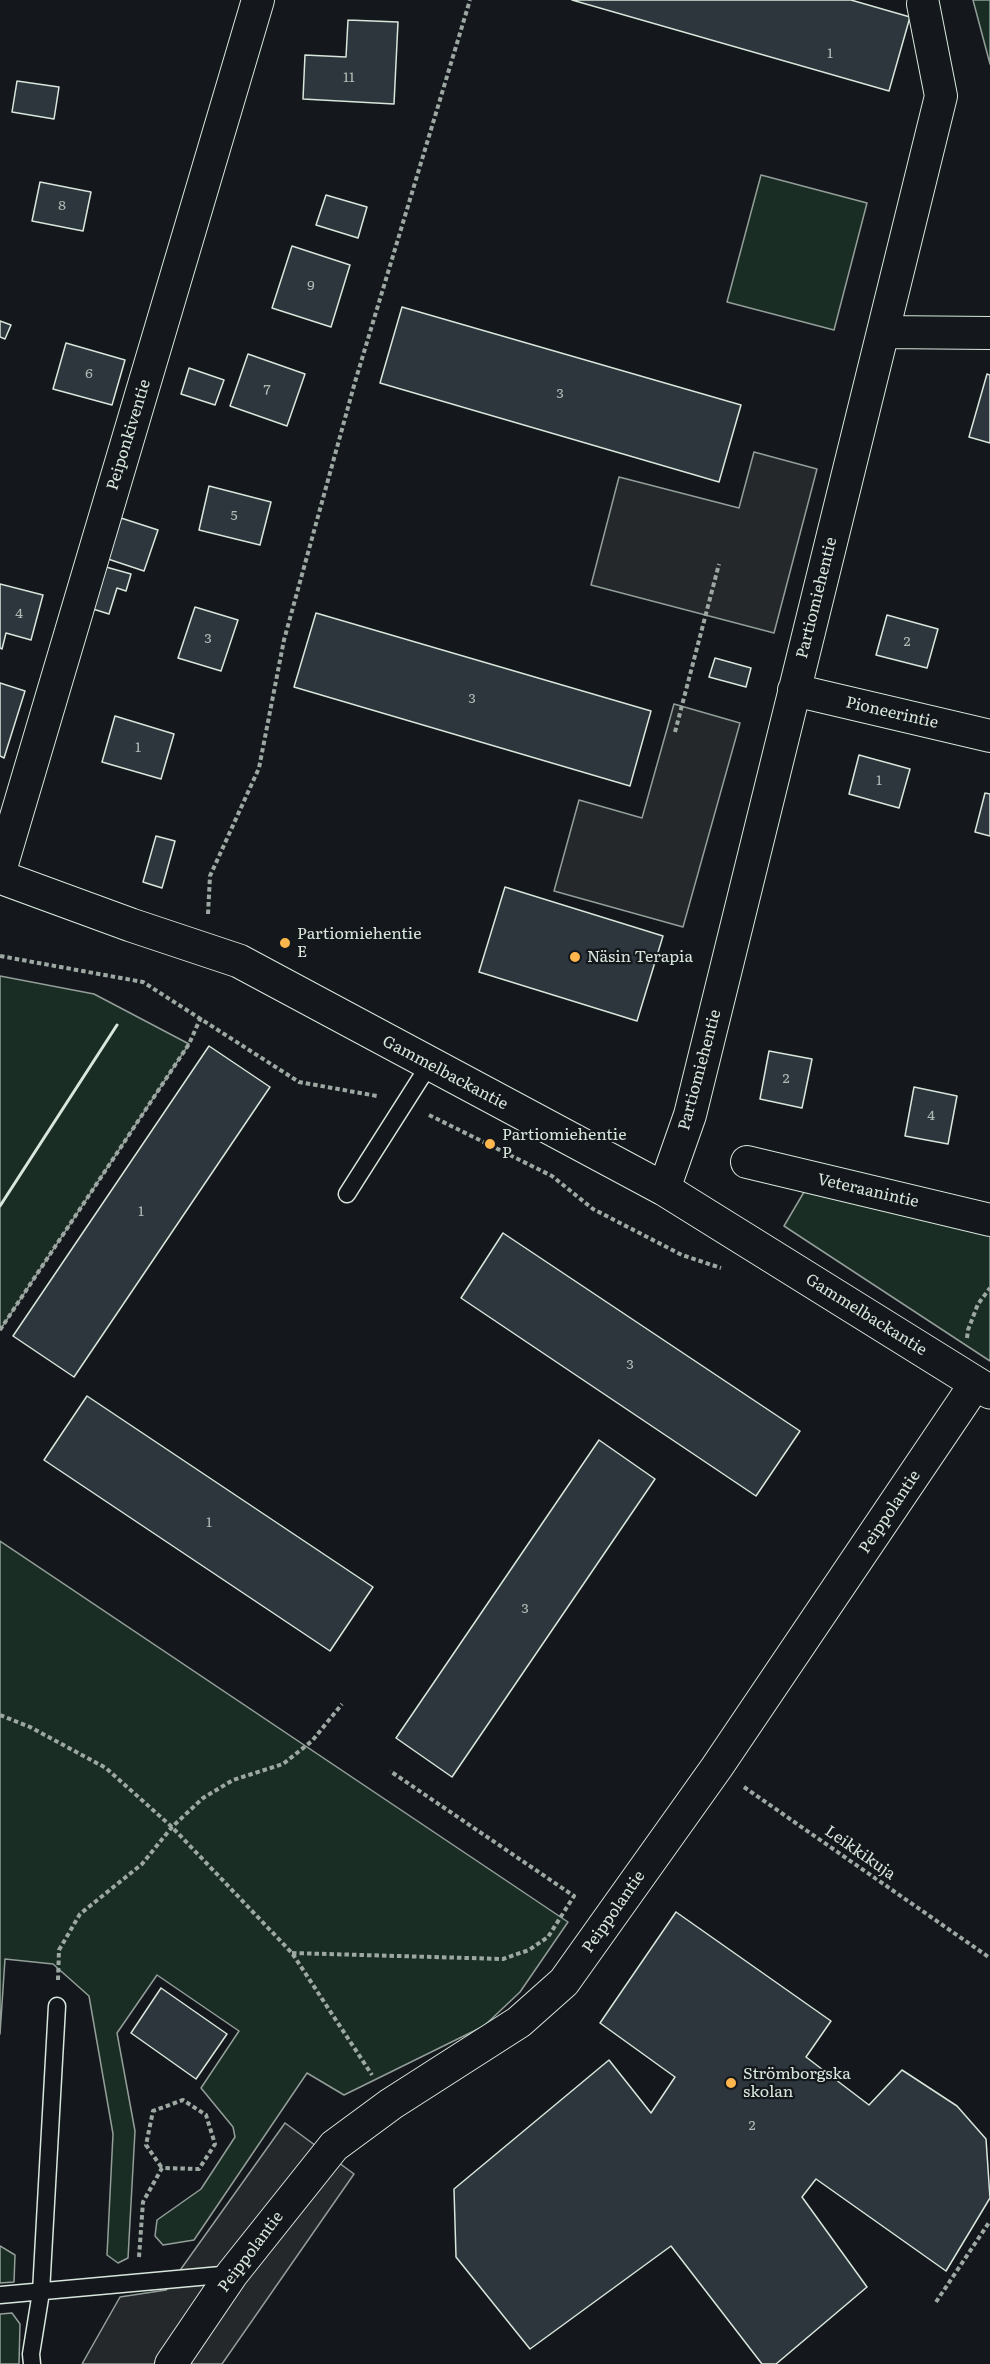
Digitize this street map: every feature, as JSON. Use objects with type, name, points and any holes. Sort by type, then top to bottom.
[{"type":"street","name":"Peiponkiventie","points":[[0,871],[258,0]]},
{"type":"street","name":"Partiomiehentie","points":[[664,1189],[690,1115],[941,96],[923,4]]},
{"type":"street","points":[[883,332],[990,333]]},
{"type":"street","name":"Pioneerintie","points":[[794,690],[990,736]]},
{"type":"street","name":"Gammelbackantie","points":[[0,877],[130,925],[239,961],[429,1065],[664,1189],[983,1387]]},
{"type":"street","name":"Veteraanintie","points":[[747,1162],[990,1220]]},
{"type":"street","name":"Peippolantie","points":[[171,2364],[232,2274],[334,2146],[391,2104],[519,2022],[564,1982],[983,1387]]},
{"type":"lane","points":[[347,1194],[429,1065]]},
{"type":"lane","points":[[32,2364],[31,2354],[41,2292],[57,2006]]},
{"type":"lane","points":[[0,2295],[137,2285],[232,2274]]},
{"type":"path","points":[[205,948],[210,876],[259,768],[290,617],[355,382],[470,0]]},
{"type":"path","points":[[675,732],[719,564]]},
{"type":"path","points":[[0,956],[144,982],[299,1082],[350,1093],[388,1097],[405,1103],[552,1176],[593,1209],[672,1250],[727,1270]]},
{"type":"path","points":[[0,1330],[189,1044],[201,1017]]},
{"type":"path","points":[[983,1387],[966,1353],[968,1330],[978,1304],[990,1288]]},
{"type":"path","points":[[57,2006],[59,1950],[80,1914],[142,1864],[172,1827],[202,1798],[233,1780],[283,1764],[312,1741],[342,1704]]},
{"type":"path","points":[[0,1715],[106,1768],[172,1827],[291,1953],[391,2104]]},
{"type":"path","name":"Leikkikuja","points":[[717,1767],[990,1958]]},
{"type":"path","points":[[291,1953],[503,1959],[529,1950],[548,1936],[574,1896],[390,1771]]},
{"type":"path","points":[[183,2100],[206,2115],[215,2144],[199,2169],[162,2168],[146,2145],[153,2111],[183,2100]]},
{"type":"path","points":[[137,2285],[143,2202],[162,2168]]},
{"type":"path","points":[[936,2302],[990,2221]]},
{"type":"green space","points":[[973,0],[990,0],[990,64]]},
{"type":"green space","points":[[761,175],[867,203],[834,330],[727,302]]},
{"type":"green space","points":[[0,976],[94,994],[189,1044],[0,1330]]},
{"type":"green space","points":[[804,1192],[990,1235],[990,1361],[784,1226]]},
{"type":"green space","points":[[0,1541],[568,1922],[520,1992],[484,2026],[344,2095],[307,2073],[194,2240],[163,2245],[155,2236],[157,2220],[201,2189],[235,2137],[233,2127],[201,2088],[239,2031],[157,1975],[117,2033],[135,2131],[128,2258],[118,2263],[107,2255],[113,2134],[89,1996],[53,1964],[5,1959],[0,2034]]},
{"type":"green space","points":[[0,2246],[15,2255],[14,2282],[0,2283]]},
{"type":"green space","points":[[12,2313],[20,2324],[19,2364],[0,2364],[0,2314]]},
{"type":"shaded area","points":[[754,452],[817,469],[774,633],[591,585],[619,477],[739,508]]},
{"type":"shaded area","points":[[674,704],[740,723],[683,927],[554,891],[579,800],[642,818]]},
{"type":"shaded area","points":[[285,2123],[354,2174],[222,2364],[82,2364],[120,2297],[166,2290]]},
{"type":"building","points":[[572,0],[851,0],[910,17],[889,91]]},
{"type":"building","points":[[348,20],[398,22],[394,104],[303,99],[305,55],[346,57]]},
{"type":"building","points":[[17,81],[59,87],[54,119],[12,112]]},
{"type":"building","points":[[40,182],[91,192],[83,231],[32,221]]},
{"type":"building","points":[[326,195],[367,207],[358,238],[316,225]]},
{"type":"building","points":[[292,246],[350,265],[331,327],[272,308]]},
{"type":"building","points":[[402,307],[741,405],[719,482],[380,383]]},
{"type":"building","points":[[0,321],[11,325],[5,339],[0,337]]},
{"type":"building","points":[[66,343],[125,360],[112,405],[53,389]]},
{"type":"building","points":[[248,354],[305,374],[287,426],[230,406]]},
{"type":"building","points":[[189,368],[224,380],[215,405],[181,394]]},
{"type":"building","points":[[987,374],[990,375],[990,443],[969,437]]},
{"type":"building","points":[[209,486],[271,502],[260,545],[199,530]]},
{"type":"building","points":[[121,518],[158,530],[144,571],[108,559]]},
{"type":"building","points":[[106,567],[131,574],[126,591],[117,588],[109,614],[93,609]]},
{"type":"building","points":[[0,584],[43,595],[31,640],[6,633],[2,649],[0,648]]},
{"type":"building","points":[[195,607],[238,620],[221,671],[178,658]]},
{"type":"building","points":[[316,613],[651,711],[630,786],[294,687]]},
{"type":"building","points":[[887,615],[938,629],[927,668],[876,655]]},
{"type":"building","points":[[715,658],[751,668],[746,687],[709,677]]},
{"type":"building","points":[[0,683],[25,691],[4,758],[0,756]]},
{"type":"building","points":[[115,716],[174,734],[161,779],[102,762]]},
{"type":"building","points":[[859,755],[910,769],[899,808],[849,794]]},
{"type":"building","points":[[985,793],[990,794],[990,836],[975,832]]},
{"type":"building","points":[[156,836],[175,841],[162,888],[143,882]]},
{"type":"building","points":[[505,887],[663,936],[637,1021],[479,972]]},
{"type":"building","points":[[209,1046],[270,1087],[74,1377],[13,1336]]},
{"type":"building","points":[[769,1051],[812,1059],[802,1108],[760,1099]]},
{"type":"building","points":[[914,1087],[957,1096],[948,1144],[905,1136]]},
{"type":"building","points":[[503,1233],[800,1431],[756,1496],[461,1298]]},
{"type":"building","points":[[87,1396],[373,1587],[330,1651],[44,1460]]},
{"type":"building","points":[[599,1440],[655,1479],[452,1777],[396,1738]]},
{"type":"building","points":[[676,1912],[831,2021],[806,2057],[869,2105],[902,2070],[957,2106],[986,2139],[990,2198],[946,2271],[816,2179],[802,2197],[867,2287],[776,2364],[762,2364],[671,2246],[530,2349],[456,2257],[454,2189],[609,2060],[651,2113],[675,2077],[600,2023]]},
{"type":"building","points":[[161,1988],[227,2034],[196,2079],[131,2033]]},
{"type":"wall","points":[[0,1206],[117,1025]]},
{"type":"place","name":"Partiomiehentie E","points":[[285,943]]},
{"type":"place","name":"Näsin Terapia","points":[[575,957]]},
{"type":"place","name":"Partiomiehentie P","points":[[490,1144]]},
{"type":"place","name":"Strömborgska skolan","points":[[731,2083]]}]
